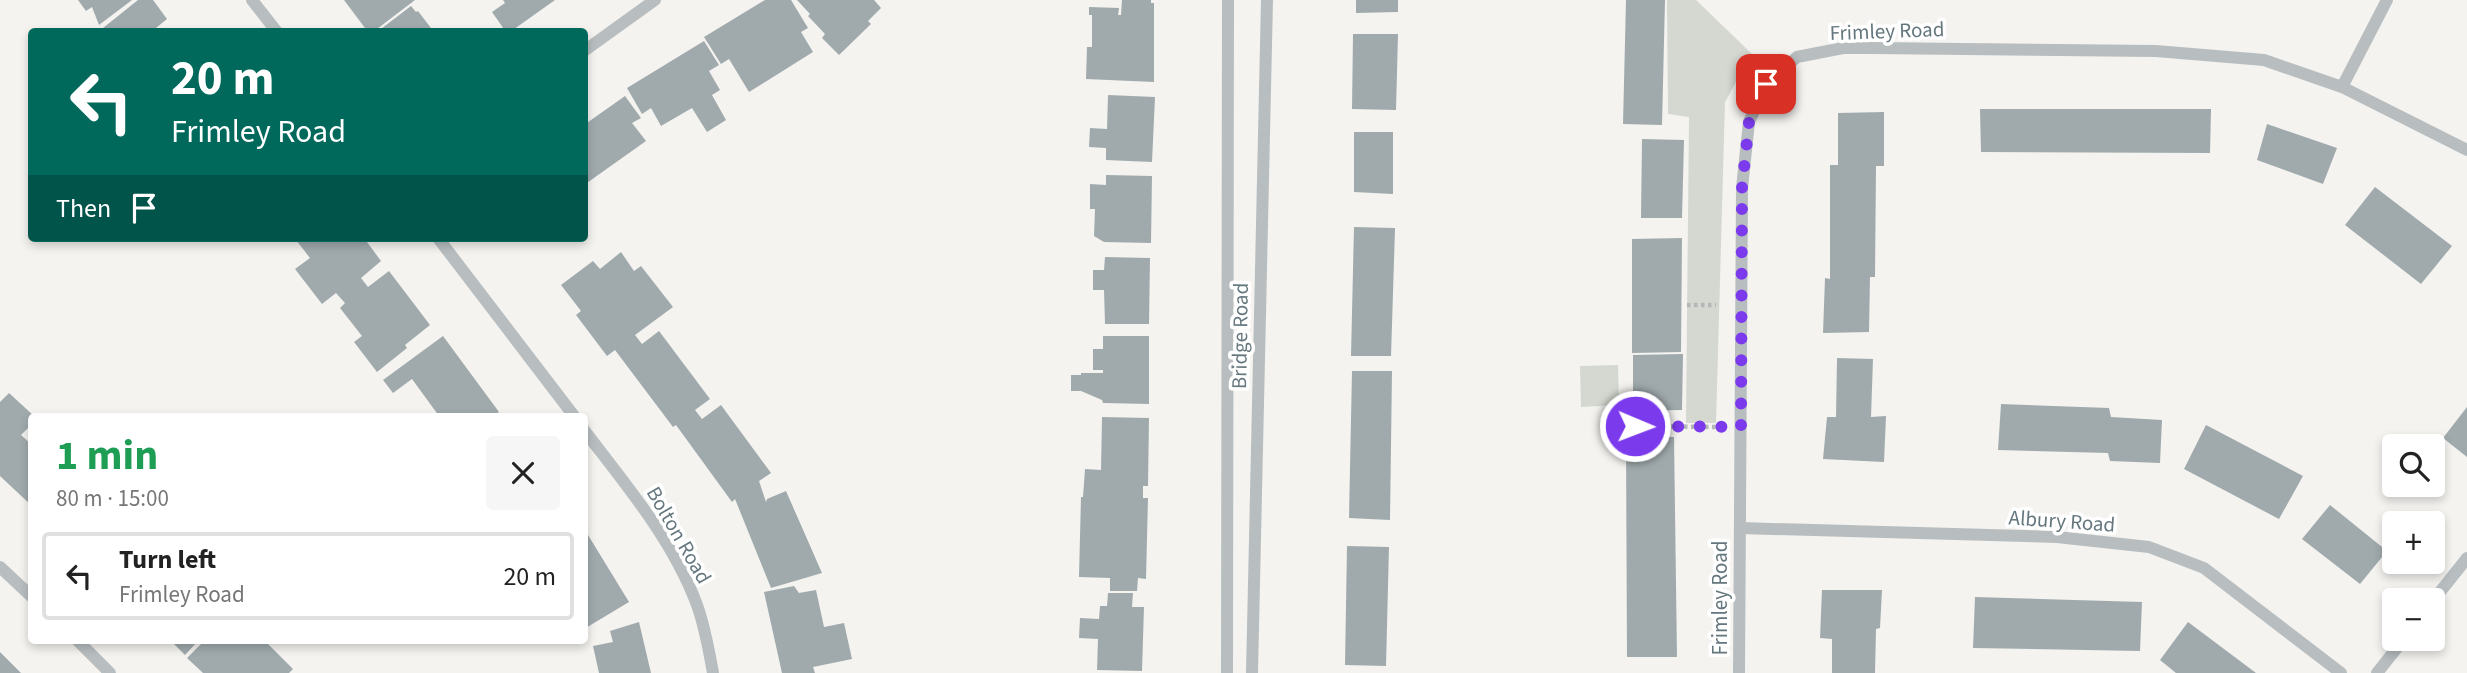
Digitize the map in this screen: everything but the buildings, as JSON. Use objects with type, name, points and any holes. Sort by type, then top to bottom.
[{"type":"street","points":[[252,0],[274,28]]},
{"type":"street","points":[[588,48],[655,0]]},
{"type":"street","name":"Bridge Road","points":[[1227,673],[1228,0]]},
{"type":"street","name":"Bridge Road","points":[[1252,673],[1267,0]]},
{"type":"street","points":[[2342,87],[2387,0]]},
{"type":"street","name":"Frimley Road","points":[[1739,673],[1742,188],[1749,122],[1766,84],[1797,57],[1843,48],[2156,51],[2264,60],[2342,87],[2467,150]]},
{"type":"street","points":[[441,242],[573,413]]},
{"type":"street","name":"Bolton Road","points":[[588,435],[648,514],[675,560],[697,605],[713,673]]},
{"type":"street","name":"Albury Road","points":[[1740,528],[2057,537],[2149,547],[2204,568],[2341,673]]},
{"type":"street","points":[[2443,588],[2467,558]]},
{"type":"street","points":[[0,567],[28,593]]},
{"type":"street","points":[[81,644],[110,673]]},
{"type":"street","points":[[2377,673],[2394,651]]},
{"type":"path","points":[[1635,426],[1741,427]]},
{"type":"shaded area","points":[[1667,0],[1696,0],[1753,55],[1725,102],[1716,423],[1686,423],[1689,117],[1668,114]]},
{"type":"shaded area","points":[[1618,365],[1619,405],[1581,407],[1580,366]]},
{"type":"route","points":[[1635,426],[1741,427],[1742,188],[1749,122],[1766,84]]}]
